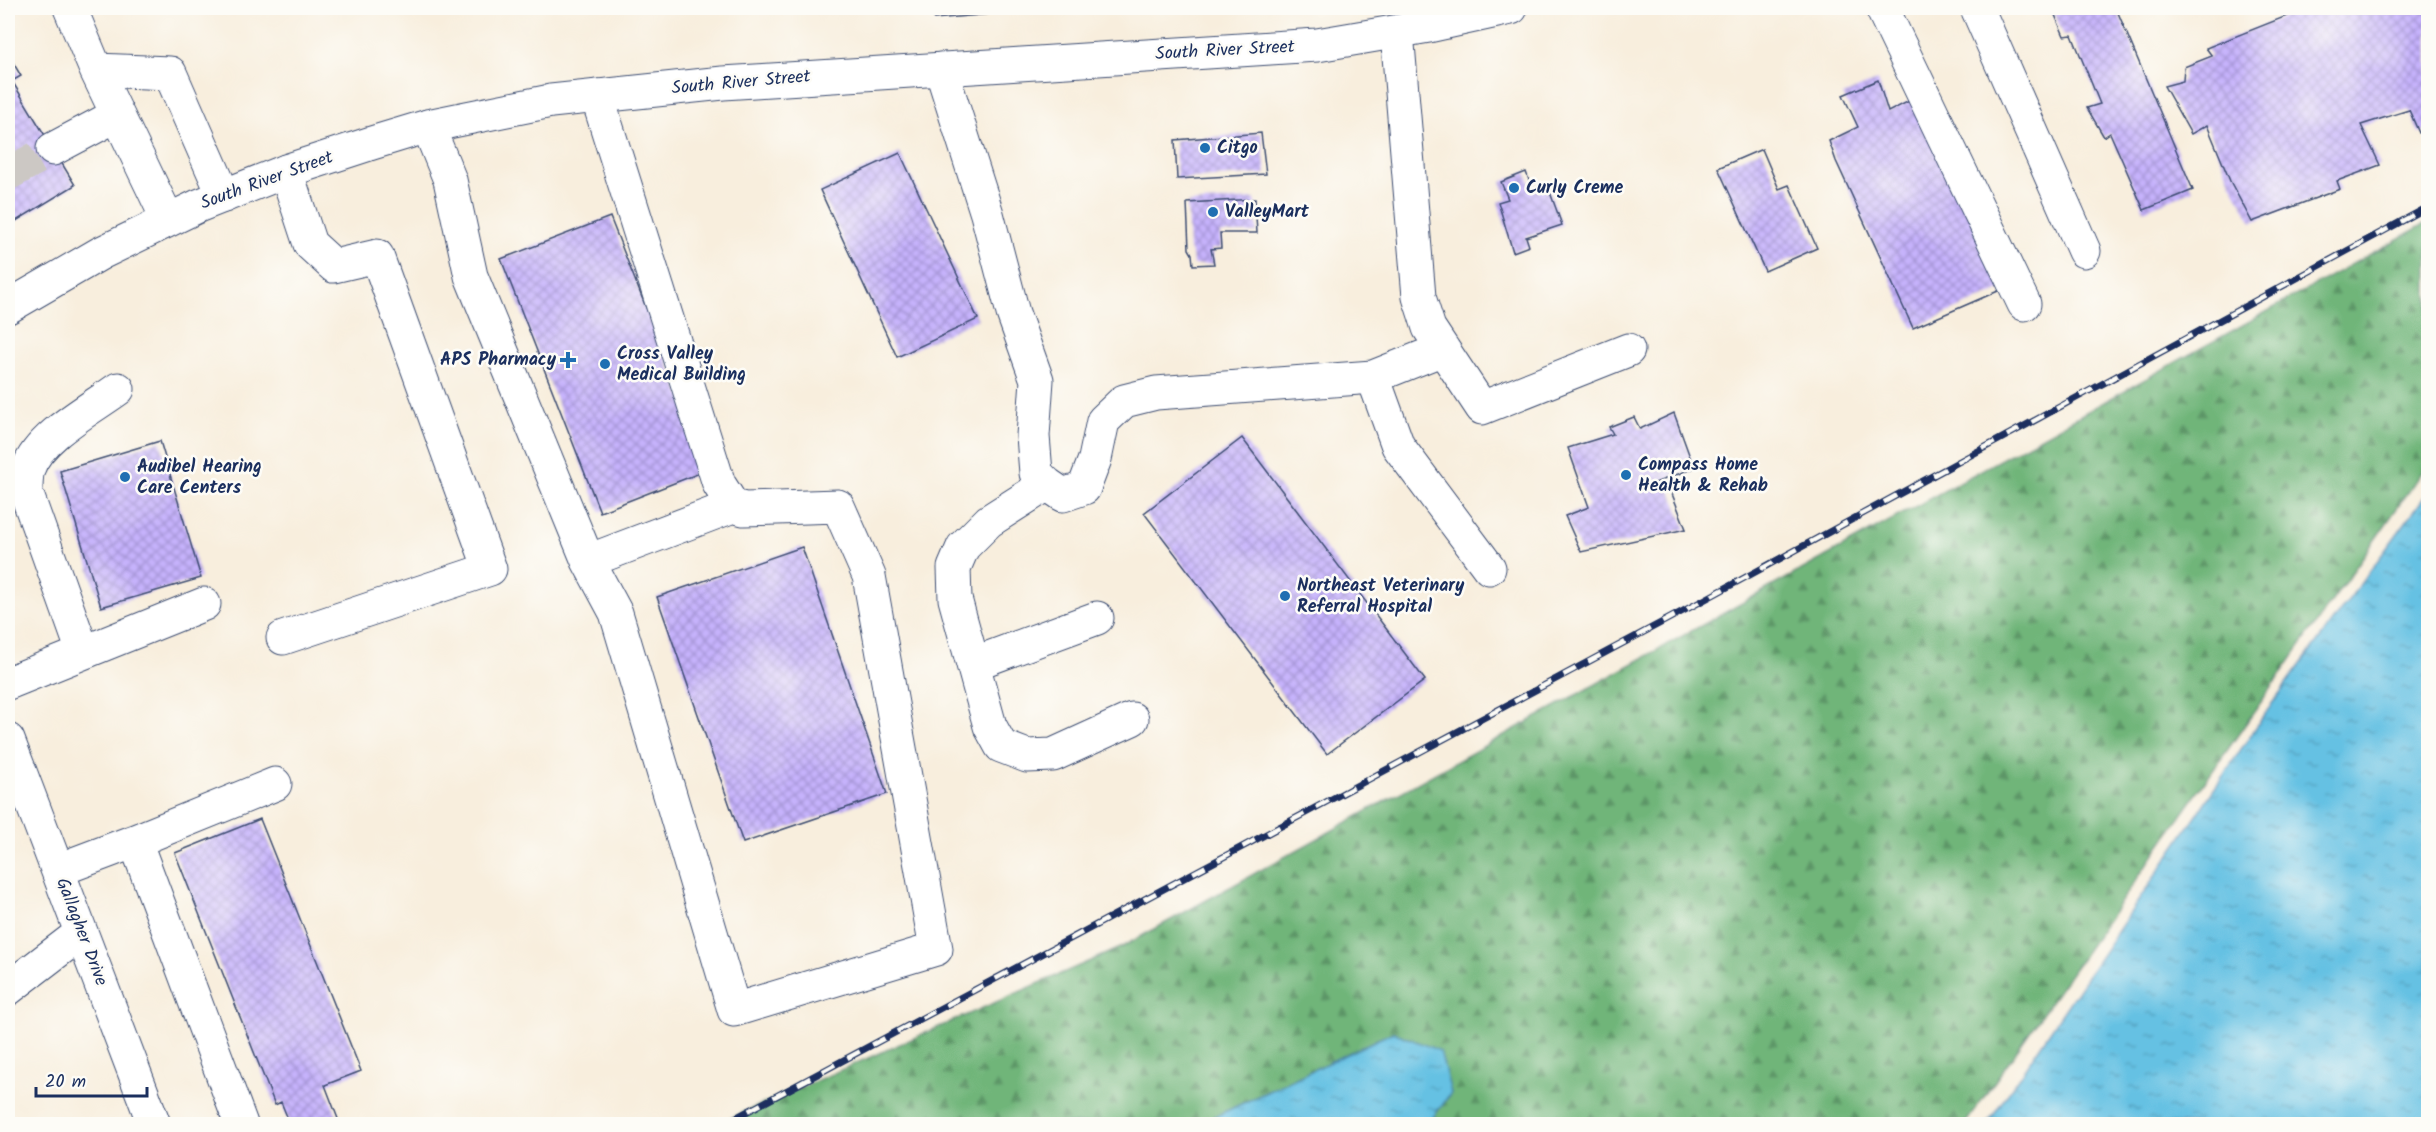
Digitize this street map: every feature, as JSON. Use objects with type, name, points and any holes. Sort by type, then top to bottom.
[{"type":"main road","points":[[70,8],[96,70],[168,220]]},
{"type":"main road","name":"South River Street","points":[[8,307],[101,253],[168,220],[286,171],[428,126],[550,102],[723,83],[1317,45],[1396,32],[1426,17],[1511,8]]},
{"type":"main road","points":[[1882,8],[2024,304]]},
{"type":"main road","points":[[1977,8],[2084,251]]},
{"type":"main road","points":[[1396,32],[1419,297],[1429,328],[1482,408],[1628,350]]},
{"type":"main road","points":[[941,69],[987,214],[1013,313],[1038,380],[1033,436],[1036,473],[1063,495],[1084,488],[1095,459],[1103,421],[1124,401],[1156,393],[1373,377],[1443,349]]},
{"type":"main road","points":[[96,70],[170,72],[224,196]]},
{"type":"main road","points":[[428,126],[450,180],[471,276],[588,561],[616,614],[734,1010],[936,950],[869,576],[837,506],[744,508],[726,495],[597,96]]},
{"type":"main road","points":[[53,149],[117,115]]},
{"type":"main road","points":[[283,638],[490,569],[377,256],[334,266],[326,259],[310,244],[286,171]]},
{"type":"main road","points":[[1373,377],[1398,446],[1489,568]]},
{"type":"main road","points":[[83,652],[26,492],[27,470],[33,457],[47,440],[118,389]]},
{"type":"main road","points":[[1047,484],[989,521],[963,547],[954,568],[955,599],[990,726],[1001,747],[1027,756],[1053,755],[1132,719]]},
{"type":"main road","points":[[588,561],[726,495]]},
{"type":"main road","points":[[8,683],[204,604]]},
{"type":"main road","points":[[973,664],[1096,618]]},
{"type":"main road","name":"Gallagher Drive","points":[[8,740],[154,1125]]},
{"type":"main road","points":[[58,870],[275,784]]},
{"type":"main road","points":[[135,841],[241,1125]]},
{"type":"main road","points":[[8,989],[81,933]]},
{"type":"green space","points":[[2428,222],[2428,464],[1965,1124],[1428,1124],[1451,1093],[1393,1032],[1199,1124],[717,1124],[1122,947]]},
{"type":"water","points":[[2428,492],[2428,1124],[1987,1124],[2271,705]]},
{"type":"water","points":[[1393,1032],[1440,1051],[1451,1093],[1428,1124],[1199,1124]]},
{"type":"building","points":[[933,8],[1014,8],[1015,12],[934,19]]},
{"type":"building","points":[[2052,8],[2116,8],[2193,190],[2144,210],[2110,133],[2104,137],[2087,108],[2100,104],[2072,35],[2064,36]]},
{"type":"building","points":[[2307,8],[2310,11],[2319,8],[2428,8],[2428,129],[2419,133],[2409,110],[2361,125],[2380,165],[2337,181],[2340,189],[2252,222],[2230,181],[2207,125],[2191,134],[2164,86],[2183,81],[2184,67],[2212,56],[2206,48]]},
{"type":"building","points":[[8,54],[21,76],[12,81],[75,185],[8,226]]},
{"type":"building","points":[[1878,80],[1888,112],[1917,97],[2005,288],[1913,328],[1836,161],[1829,141],[1858,127],[1843,95]]},
{"type":"building","points":[[1261,133],[1266,174],[1177,179],[1175,140]]},
{"type":"building","points":[[1762,149],[1779,189],[1789,185],[1817,248],[1765,271],[1718,168]]},
{"type":"building","points":[[900,153],[978,319],[897,357],[820,190]]},
{"type":"building","points":[[1526,172],[1533,191],[1547,184],[1562,225],[1526,237],[1529,246],[1513,252],[1498,202],[1508,199],[1501,182]]},
{"type":"building","points":[[1255,199],[1257,233],[1220,233],[1221,248],[1211,249],[1214,264],[1193,265],[1189,249],[1187,203]]},
{"type":"building","name":"Cross Valley Medical Building","points":[[610,217],[710,469],[600,512],[501,259]]},
{"type":"building","name":"Compass Home Health & Rehab","points":[[1674,413],[1694,468],[1655,483],[1656,489],[1668,484],[1686,529],[1581,552],[1565,516],[1589,507],[1568,448],[1613,434],[1609,427],[1634,417],[1640,429]]},
{"type":"building","name":"Northeast Veterinary Referral Hospital","points":[[1242,438],[1425,680],[1327,754],[1144,513]]},
{"type":"building","points":[[160,441],[201,578],[101,607],[60,471]]},
{"type":"building","points":[[802,547],[887,794],[743,843],[657,597]]},
{"type":"building","points":[[260,819],[361,1071],[325,1085],[340,1124],[290,1124],[281,1102],[275,1105],[175,853]]},
{"type":"tunnel","points":[[8,174],[53,149]]},
{"type":"railway","points":[[724,1124],[1700,602],[2428,207]]},
{"type":"place","name":"Citgo","points":[[1205,148]]},
{"type":"place","name":"Curly Creme","points":[[1514,188]]},
{"type":"place","name":"ValleyMart","points":[[1213,212]]},
{"type":"place","name":"APS Pharmacy","points":[[568,360]]},
{"type":"place","name":"Cross Valley Medical Building","points":[[605,364]]},
{"type":"place","name":"Compass Home Health & Rehab","points":[[1626,475]]},
{"type":"place","name":"Audibel Hearing Care Centers","points":[[125,477]]},
{"type":"place","name":"Northeast Veterinary Referral Hospital","points":[[1285,596]]}]
